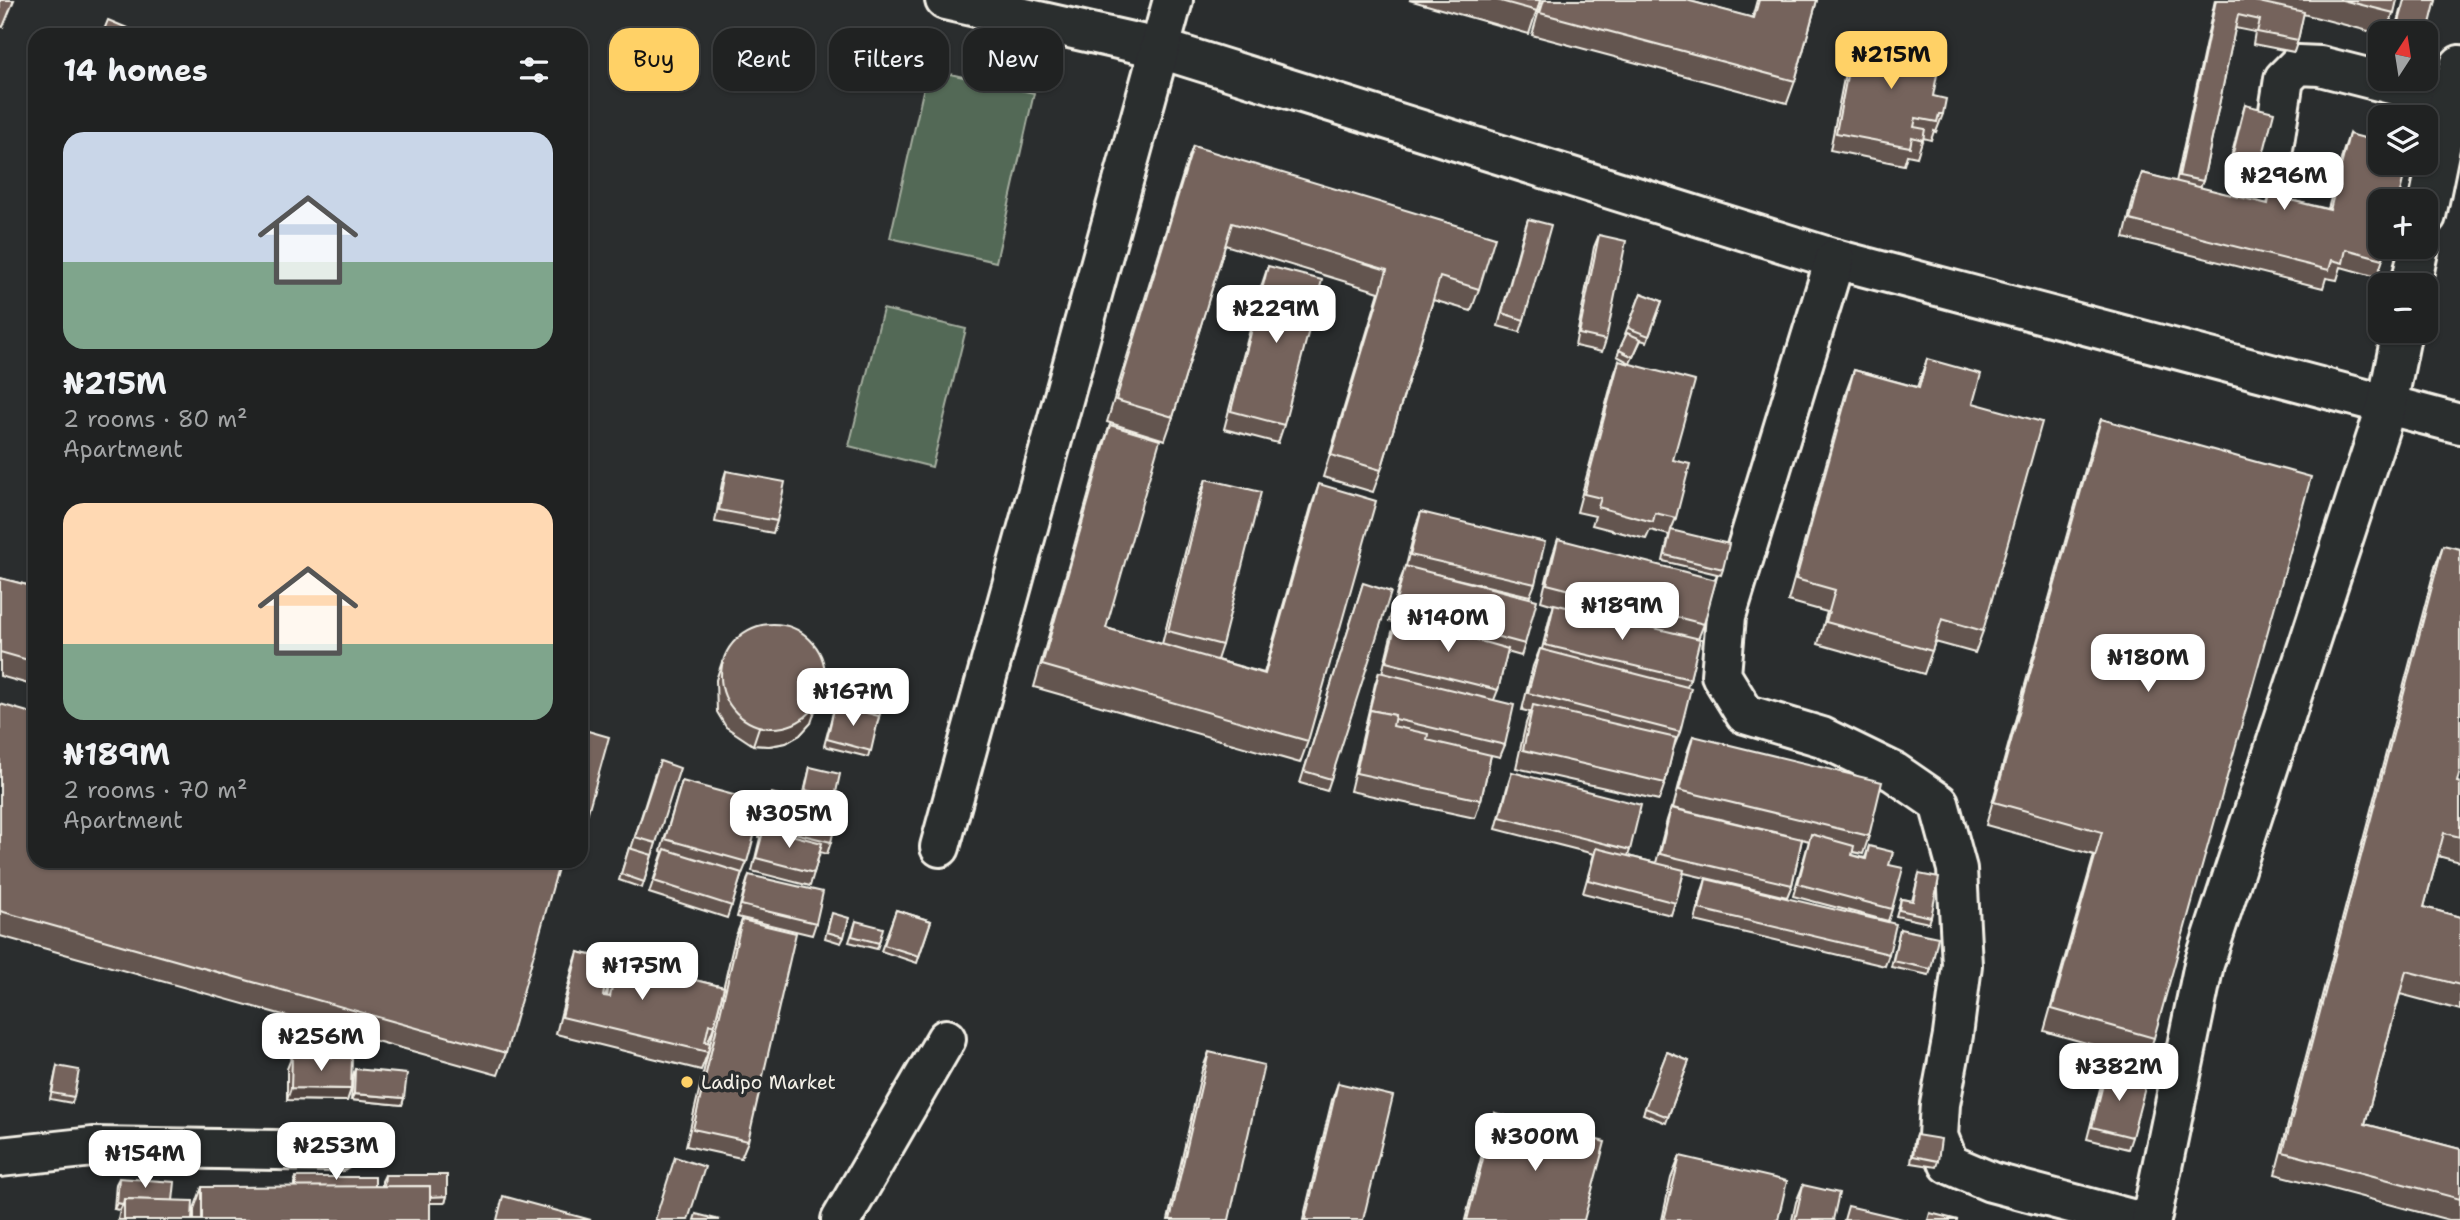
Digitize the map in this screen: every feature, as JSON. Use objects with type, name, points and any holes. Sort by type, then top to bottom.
[{"type":"street","points":[[945,0],[1158,47],[1835,259],[2460,424]]},
{"type":"street","points":[[940,847],[1172,0]]},
{"type":"street","points":[[2269,174],[2284,79],[2298,65],[2320,66],[2455,82],[2432,189]]},
{"type":"street","points":[[1835,259],[1726,617],[1721,675],[1745,714],[1822,737],[1894,772],[1939,803],[1957,869],[1962,965],[1954,1035],[1940,1104],[1938,1136],[1949,1164],[1991,1182],[2135,1220]]},
{"type":"street","points":[[2151,1220],[2204,964],[2387,405],[2400,343]]},
{"type":"street","points":[[841,1220],[946,1039]]},
{"type":"street","points":[[0,1157],[93,1147],[337,1151]]},
{"type":"green space","points":[[949,74],[963,77],[963,91],[1034,93],[996,262],[890,238],[923,91],[949,91]]},
{"type":"green space","points":[[883,309],[966,329],[932,467],[849,446]]},
{"type":"building","points":[[0,0],[14,0],[3,27],[0,26]]},
{"type":"building","points":[[1497,0],[1540,0],[1537,11]]},
{"type":"building","points":[[1544,0],[1686,0],[1754,18],[1759,0],[1817,0],[1795,81],[1540,13]]},
{"type":"building","points":[[2216,0],[2250,0],[2304,12],[2298,40],[2257,32],[2260,20],[2238,15],[2203,181],[2179,176]]},
{"type":"building","points":[[2342,0],[2397,0],[2394,13]]},
{"type":"building","points":[[2405,0],[2436,0],[2431,21],[2399,21]]},
{"type":"building","points":[[108,20],[127,28],[105,28]]},
{"type":"building","points":[[1866,33],[1942,48],[1933,96],[1946,99],[1943,114],[1939,114],[1937,122],[1916,118],[1914,127],[1925,129],[1923,140],[1912,137],[1910,147],[1836,133],[1851,55],[1861,57]]},
{"type":"building","points":[[2245,105],[2274,112],[2260,167],[2231,161]]},
{"type":"building","points":[[2349,134],[2368,139],[2368,175],[2404,175],[2401,189],[2368,189],[2368,255],[2346,249],[2343,263],[2332,260],[2329,270],[2130,220],[2142,173],[2268,204],[2270,195],[2330,210]]},
{"type":"building","points":[[1193,146],[1495,237],[1479,289],[1440,277],[1381,470],[1331,455],[1387,270],[1232,223],[1173,417],[1116,400]]},
{"type":"building","points":[[1528,219],[1551,225],[1524,320],[1502,313]]},
{"type":"building","points":[[1599,235],[1626,241],[1606,340],[1579,334]]},
{"type":"building","points":[[1268,266],[1322,280],[1284,425],[1231,411]]},
{"type":"building","points":[[1641,293],[1662,301],[1649,336],[1628,328]]},
{"type":"building","points":[[1627,333],[1641,339],[1633,357],[1619,350]]},
{"type":"building","points":[[1927,359],[1981,374],[1973,403],[2042,422],[1983,631],[1942,619],[1932,651],[1826,622],[1835,590],[1796,579],[1854,370],[1919,388]]},
{"type":"building","points":[[1619,361],[1695,381],[1673,460],[1690,464],[1676,518],[1655,513],[1653,522],[1598,507],[1601,498],[1584,494]]},
{"type":"building","points":[[2101,419],[2311,477],[2154,1038],[2052,1009],[2102,832],[1994,802]]},
{"type":"building","points":[[1110,425],[1160,440],[1106,628],[1265,674],[1319,484],[1376,501],[1308,741],[1042,665]]},
{"type":"building","points":[[726,471],[785,482],[777,521],[719,510]]},
{"type":"building","points":[[1206,479],[1261,492],[1222,645],[1168,631]]},
{"type":"building","points":[[1421,512],[1545,542],[1535,584],[1410,555]]},
{"type":"building","points":[[1671,530],[1729,544],[1723,569],[1665,555]]},
{"type":"building","points":[[1558,539],[1716,580],[1704,624],[1547,584]]},
{"type":"building","points":[[2443,545],[2460,549],[2460,770],[2457,782],[2460,783],[2460,837],[2444,833],[2424,907],[2460,917],[2460,985],[2406,971],[2365,1124],[2460,1149],[2460,1199],[2283,1152]]},
{"type":"building","points":[[1405,566],[1537,600],[1525,644],[1394,609]]},
{"type":"building","points":[[0,578],[28,585],[28,660],[0,652]]},
{"type":"building","points":[[1363,583],[1391,592],[1331,779],[1304,771]]},
{"type":"building","points":[[1554,604],[1700,639],[1690,679],[1545,645]]},
{"type":"building","points":[[1397,620],[1452,634],[1454,627],[1472,632],[1470,638],[1508,649],[1498,690],[1386,662]]},
{"type":"building","points":[[773,624],[793,628],[816,647],[821,656],[825,676],[821,696],[802,719],[793,724],[773,728],[753,724],[730,705],[725,696],[721,676],[725,656],[744,633],[753,628]]},
{"type":"building","points":[[1540,649],[1691,688],[1680,732],[1528,693]]},
{"type":"building","points":[[1379,672],[1514,705],[1505,745],[1395,719],[1395,715],[1370,710],[1369,712]]},
{"type":"building","points":[[864,693],[883,696],[881,710],[862,707]]},
{"type":"building","points":[[0,704],[28,712],[28,868],[558,868],[506,1053],[0,911]]},
{"type":"building","points":[[835,705],[879,716],[871,751],[827,739]]},
{"type":"building","points":[[1533,705],[1676,738],[1665,783],[1523,750]]},
{"type":"building","points":[[1370,710],[1395,715],[1393,726],[1428,734],[1427,740],[1491,755],[1481,800],[1356,773]]},
{"type":"building","points":[[588,731],[609,737],[588,812]]},
{"type":"building","points":[[1693,736],[1882,782],[1869,836],[1679,790]]},
{"type":"building","points":[[660,761],[680,768],[656,843],[635,837]]},
{"type":"building","points":[[810,767],[840,774],[835,797],[805,790]]},
{"type":"building","points":[[1512,772],[1641,805],[1630,850],[1500,817]]},
{"type":"building","points":[[682,781],[763,803],[747,862],[665,839]]},
{"type":"building","points":[[771,793],[839,809],[831,842],[763,825]]},
{"type":"building","points":[[1671,808],[1802,839],[1792,885],[1660,854]]},
{"type":"building","points":[[764,828],[822,843],[814,873],[756,858]]},
{"type":"building","points":[[1811,834],[1854,846],[1852,855],[1866,859],[1869,846],[1893,852],[1889,865],[1903,868],[1892,909],[1798,884]]},
{"type":"building","points":[[629,848],[652,855],[644,882],[621,874]]},
{"type":"building","points":[[1596,848],[1684,870],[1676,903],[1588,880]]},
{"type":"building","points":[[665,849],[742,873],[732,906],[654,881]]},
{"type":"building","points":[[1919,874],[1939,878],[1931,917],[1899,910],[1901,899],[1913,901]]},
{"type":"building","points":[[749,875],[823,892],[816,923],[741,905]]},
{"type":"building","points":[[1706,879],[1896,924],[1889,954],[1699,909]]},
{"type":"building","points":[[896,910],[931,921],[919,956],[884,945]]},
{"type":"building","points":[[832,913],[849,918],[844,937],[827,932]]},
{"type":"building","points":[[742,920],[796,933],[748,1141],[693,1129]]},
{"type":"building","points":[[856,921],[883,928],[879,943],[852,936]]},
{"type":"building","points":[[1900,929],[1938,937],[1931,969],[1893,961]]},
{"type":"building","points":[[578,952],[724,987],[714,1026],[709,1024],[705,1042],[710,1043],[708,1052],[562,1017]],"holes":[[[613,967],[616,968],[610,997],[603,996],[606,980],[610,981]]]},
{"type":"building","points":[[1209,1052],[1264,1065],[1229,1220],[1170,1220]]},
{"type":"building","points":[[1667,1052],[1689,1061],[1668,1117],[1645,1108]]},
{"type":"building","points":[[292,1056],[352,1058],[351,1089],[291,1088]]},
{"type":"building","points":[[57,1066],[79,1070],[74,1097],[52,1093]]},
{"type":"building","points":[[355,1069],[407,1074],[404,1098],[354,1094]]},
{"type":"building","points":[[2107,1069],[2147,1080],[2132,1137],[2092,1127]]},
{"type":"building","points":[[1338,1083],[1393,1096],[1363,1220],[1305,1220]]},
{"type":"building","points":[[1495,1113],[1605,1142],[1584,1220],[1467,1220]]},
{"type":"building","points":[[1916,1135],[1941,1139],[1938,1161],[1913,1156]]},
{"type":"building","points":[[1680,1156],[1787,1181],[1778,1220],[1664,1220]]},
{"type":"building","points":[[675,1157],[705,1167],[688,1220],[655,1220]]},
{"type":"building","points":[[385,1175],[447,1175],[447,1196],[430,1197],[430,1186],[384,1187]]},
{"type":"building","points":[[296,1177],[375,1177],[375,1187],[296,1187]]},
{"type":"building","points":[[119,1178],[175,1182],[173,1201],[124,1199],[123,1204],[117,1203]]},
{"type":"building","points":[[1803,1185],[1839,1193],[1833,1220],[1795,1220]]},
{"type":"building","points":[[430,1186],[430,1220],[202,1220],[202,1187]]},
{"type":"building","points":[[503,1196],[591,1220],[497,1220]]},
{"type":"building","points":[[124,1199],[193,1201],[192,1220],[124,1220]]},
{"type":"building","points":[[1848,1206],[1907,1220],[1844,1220]]},
{"type":"building","points":[[1930,1213],[1958,1220],[1928,1220]]},
{"type":"building","points":[[696,1214],[720,1220],[694,1220]]},
{"type":"place","name":"Ladipo Market","points":[[687,1082]]}]
